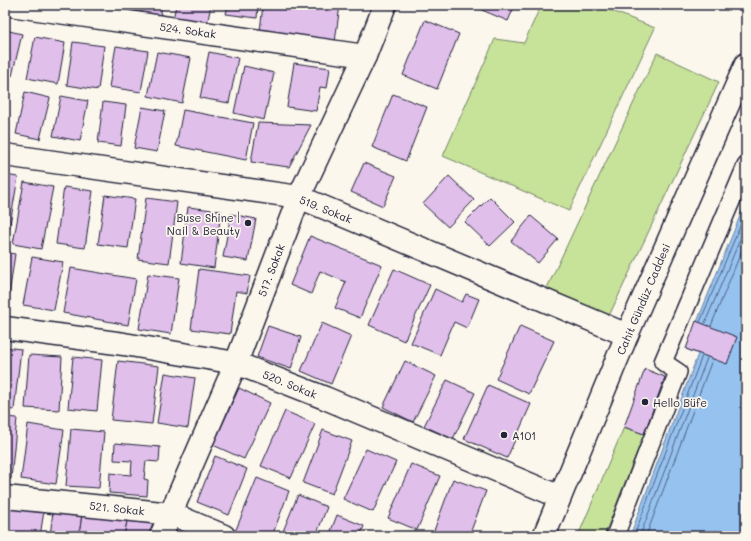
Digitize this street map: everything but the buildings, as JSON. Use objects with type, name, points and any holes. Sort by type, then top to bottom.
[{"type":"street","name":"524. Sokak","points":[[10,5],[112,12],[365,56]]},
{"type":"street","name":"517. Sokak","points":[[161,536],[172,514],[236,362],[299,197],[365,56],[385,5]]},
{"type":"street","name":"Cahit Gündüz Caddesi","points":[[544,536],[627,335],[746,64]]},
{"type":"street","name":"519. Sokak","points":[[5,155],[299,197],[627,335]]},
{"type":"street","points":[[615,536],[678,372],[663,362],[746,166]]},
{"type":"street","name":"520. Sokak","points":[[5,328],[124,344],[236,362],[560,497]]},
{"type":"street","name":"521. Sokak","points":[[5,497],[172,514],[224,536]]},
{"type":"green space","points":[[541,5],[597,5],[655,28],[569,211],[443,156],[495,39],[524,43]]},
{"type":"green space","points":[[657,53],[719,82],[608,318],[546,290]]},
{"type":"green space","points":[[624,427],[644,434],[604,536],[578,536]]},
{"type":"water","points":[[746,201],[746,536],[630,536],[698,354],[686,349]]},
{"type":"place","name":"Buse Shine | Nail & Beauty","points":[[248,223]]},
{"type":"place","name":"Hello Büfe","points":[[645,402]]},
{"type":"place","name":"A101","points":[[504,435]]}]
